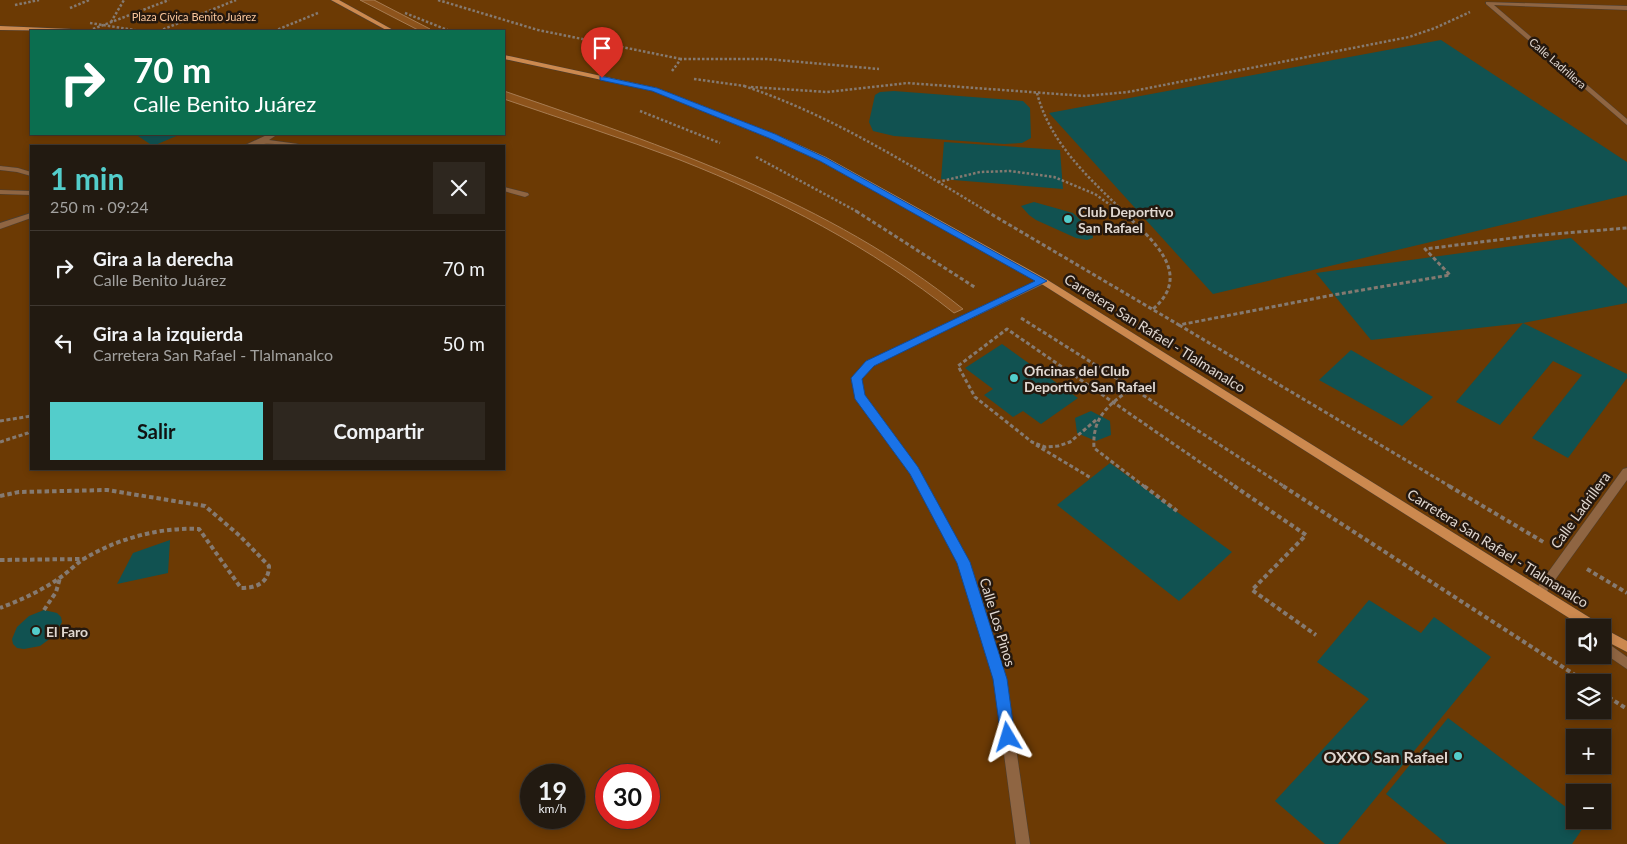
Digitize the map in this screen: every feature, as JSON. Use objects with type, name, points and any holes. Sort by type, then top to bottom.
[{"type":"street","points":[[334,0],[390,30]]},
{"type":"street","points":[[1488,3],[1627,8]]},
{"type":"street","name":"Calle Ladrillera","points":[[1488,3],[1627,123]]},
{"type":"street","points":[[0,28],[48,30]]},
{"type":"street","name":"Carretera San Rafael - Tlalmanalco","points":[[505,57],[655,89],[772,136],[823,160],[1042,281],[1582,619]]},
{"type":"street","points":[[250,145],[272,135]]},
{"type":"street","points":[[262,141],[291,145]]},
{"type":"street","points":[[0,168],[30,174]]},
{"type":"street","points":[[505,189],[525,195]]},
{"type":"street","points":[[0,192],[30,193]]},
{"type":"street","points":[[0,226],[30,215]]},
{"type":"street","points":[[999,303],[1042,281]]},
{"type":"street","name":"Calle Los Pinos","points":[[999,303],[870,364],[856,378],[859,396],[914,471],[964,562],[1000,679],[1023,844]]},
{"type":"street","name":"Calle Ladrillera","points":[[1540,592],[1627,472]]},
{"type":"street","points":[[1540,592],[1572,619]]},
{"type":"street","points":[[1611,637],[1627,647]]},
{"type":"street","points":[[1611,651],[1627,664]]},
{"type":"path","points":[[10,6],[39,0]]},
{"type":"path","points":[[111,22],[124,0]]},
{"type":"path","points":[[91,30],[169,0]]},
{"type":"path","points":[[161,30],[236,0]]},
{"type":"path","points":[[438,0],[538,30],[681,59],[767,59],[880,69]]},
{"type":"path","points":[[688,78],[744,86],[827,92],[849,91],[878,84],[907,84],[1085,96],[1128,92],[1409,37],[1435,28],[1488,3]]},
{"type":"path","points":[[432,25],[447,30]]},
{"type":"path","points":[[669,75],[681,59]]},
{"type":"path","points":[[744,86],[777,97],[882,148],[1627,593]]},
{"type":"path","points":[[655,89],[632,108],[722,144]]},
{"type":"path","points":[[1037,93],[1039,108],[1051,132],[1083,172],[1135,223],[1158,249],[1169,266],[1171,286],[1164,300],[1153,309]]},
{"type":"path","points":[[748,154],[853,209],[1574,674]]},
{"type":"path","points":[[937,182],[980,172],[1010,171],[1054,177],[1095,194],[1135,223]]},
{"type":"path","points":[[1179,325],[1333,295],[1450,275],[1426,249],[1529,236],[1627,228]]},
{"type":"path","points":[[1091,478],[1032,442],[975,397],[958,366],[1007,329],[1306,535],[1252,590],[1316,634]]},
{"type":"path","points":[[1032,442],[1045,447],[1058,446],[1070,442],[1132,388]]},
{"type":"path","points":[[0,421],[30,416]]},
{"type":"path","points":[[1097,420],[1093,432],[1094,448],[1177,511]]},
{"type":"path","points":[[0,442],[30,431]]},
{"type":"path","points":[[0,496],[19,492],[107,490],[205,506],[240,536],[270,569],[269,576],[262,583],[250,588],[241,588],[199,529],[167,530],[132,538],[84,560],[24,599],[0,608]]},
{"type":"path","points":[[0,560],[84,560]]},
{"type":"path","points":[[44,610],[56,592],[60,577]]},
{"type":"path","points":[[1611,699],[1627,709]]},
{"type":"green space","name":"Plaza Cívica Benito Juárez","points":[[0,0],[1627,0],[1627,844],[0,844]]},
{"type":"shaded area","points":[[360,0],[374,0],[430,29],[418,30]]},
{"type":"shaded area","points":[[505,91],[684,156],[743,180],[801,207],[857,237],[911,271],[963,309],[954,313],[923,289],[857,246],[788,208],[680,160],[505,99]]},
{"type":"building","points":[[1441,40],[1627,162],[1627,195],[1213,294],[1049,113]]},
{"type":"building","points":[[894,91],[1023,101],[1030,108],[1031,138],[1022,143],[1004,144],[894,136],[873,131],[869,122],[875,95],[880,92]]},
{"type":"building","points":[[136,135],[179,135],[155,145],[152,145]]},
{"type":"building","points":[[944,142],[1060,150],[1063,189],[941,179]]},
{"type":"building","points":[[1034,202],[1073,213],[1092,231],[1093,238],[1087,240],[1076,238],[1036,220],[1021,206]]},
{"type":"building","points":[[1571,238],[1627,288],[1627,303],[1523,323],[1371,340],[1316,273]]},
{"type":"building","points":[[1523,323],[1627,374],[1627,378],[1568,458],[1532,438],[1582,375],[1553,361],[1500,425],[1456,402]]},
{"type":"building","name":"Oficinas del Club Deportivo San Rafael","points":[[1002,344],[1078,398],[1041,424],[1023,411],[1013,417],[984,395],[993,389],[965,368]]},
{"type":"building","points":[[1351,350],[1433,397],[1402,426],[1319,380]]},
{"type":"building","points":[[1091,411],[1110,421],[1111,435],[1096,441],[1077,433],[1075,418]]},
{"type":"building","points":[[1110,463],[1232,552],[1179,601],[1057,505]]},
{"type":"building","points":[[170,540],[168,573],[117,584],[133,553]]},
{"type":"building","points":[[1369,600],[1421,633],[1434,617],[1491,657],[1338,844],[1325,844],[1275,801],[1369,699],[1317,662]]},
{"type":"building","name":"El Faro","points":[[44,610],[57,613],[61,617],[62,622],[55,635],[40,646],[24,649],[17,648],[13,644],[12,639],[17,627],[29,616]]},
{"type":"building","name":"OXXO San Rafael","points":[[1448,718],[1566,807],[1566,829],[1582,829],[1572,844],[1447,844],[1386,794]]},
{"type":"place","name":"Club Deportivo San Rafael","points":[[1068,219]]},
{"type":"place","name":"Oficinas del Club Deportivo San Rafael","points":[[1014,378]]},
{"type":"place","name":"El Faro","points":[[36,631]]},
{"type":"place","name":"OXXO San Rafael","points":[[1458,756]]},
{"type":"route","points":[[602,78],[655,89],[772,136],[823,160],[1042,281],[870,364],[856,378],[859,396],[914,471],[964,562],[1000,679],[1008,737]]}]
